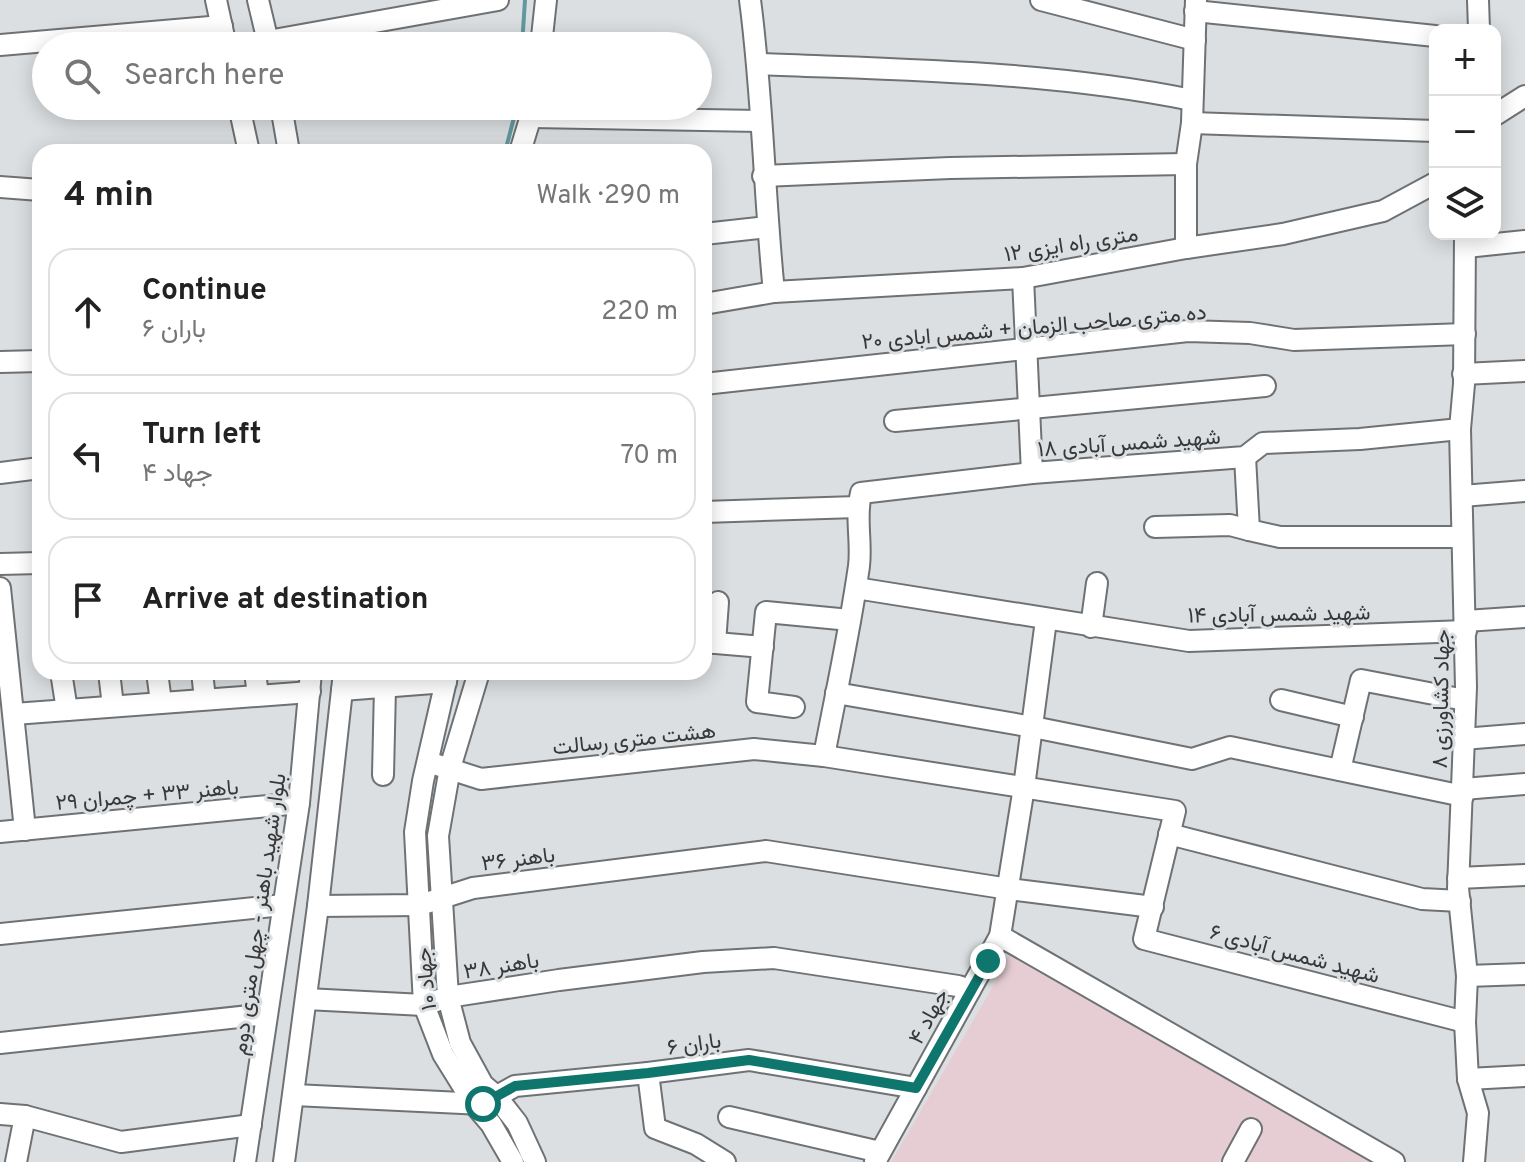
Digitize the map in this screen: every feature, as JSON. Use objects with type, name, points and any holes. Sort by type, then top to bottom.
[{"type":"street","points":[[216,0],[223,32]]},
{"type":"street","points":[[258,0],[265,32]]},
{"type":"street","points":[[306,32],[375,10],[498,0]]},
{"type":"street","points":[[543,32],[546,0]]},
{"type":"street","points":[[750,0],[759,64],[763,176],[774,292]]},
{"type":"street","points":[[1041,0],[1195,40]]},
{"type":"street","points":[[1478,0],[1479,24]]},
{"type":"street","points":[[1186,248],[1186,164],[1192,123],[1196,6],[1429,35]]},
{"type":"street","points":[[0,45],[32,42]]},
{"type":"street","points":[[759,64],[979,73],[1155,92],[1192,100]]},
{"type":"street","points":[[1501,111],[1525,96]]},
{"type":"street","points":[[712,119],[760,121]]},
{"type":"street","points":[[242,120],[247,144]]},
{"type":"street","points":[[283,120],[288,144]]},
{"type":"street","points":[[523,144],[530,120]]},
{"type":"street","points":[[1192,123],[1429,131]]},
{"type":"street","points":[[763,176],[950,168],[1186,164]]},
{"type":"street","name":"۱۲ متری راه ایزی","points":[[712,303],[774,292],[1023,278],[1283,234],[1383,211],[1429,186]]},
{"type":"street","points":[[0,187],[32,189]]},
{"type":"street","points":[[712,233],[767,227]]},
{"type":"street","points":[[1465,240],[1525,241]]},
{"type":"street","name":"جهاد کشاورزی ۸","points":[[1465,240],[1465,334],[1460,429],[1466,626],[1458,878],[1467,976],[1465,1022],[1468,1079],[1478,1113],[1474,1162]]},
{"type":"street","points":[[1023,278],[1032,473]]},
{"type":"street","name":"ده متری صاحب الزمان + شمس ابادی ۲۰","points":[[712,383],[1188,331],[1250,333],[1294,340],[1465,334]]},
{"type":"street","points":[[0,362],[32,361]]},
{"type":"street","points":[[1463,374],[1525,371]]},
{"type":"street","name":"شهید شمس آبادی ۱۸","points":[[895,421],[1265,386]]},
{"type":"street","name":"شهید شمس آبادی ۱۸","points":[[857,507],[861,493],[1032,473],[1245,457],[1263,443],[1360,439],[1460,429]]},
{"type":"street","points":[[1245,457],[1249,530]]},
{"type":"street","points":[[0,473],[32,469]]},
{"type":"street","points":[[1462,496],[1525,491]]},
{"type":"street","points":[[712,512],[857,507],[861,546],[856,588],[824,756]]},
{"type":"street","points":[[1155,527],[1230,525],[1280,537],[1461,537]]},
{"type":"street","points":[[0,564],[32,563]]},
{"type":"street","points":[[1091,627],[1097,583]]},
{"type":"street","points":[[0,588],[4,664],[14,714],[9,762],[25,830]]},
{"type":"street","name":"شهید شمس آبادی ۱۴","points":[[856,588],[1189,641],[1466,626],[1525,617]]},
{"type":"street","points":[[712,633],[718,602]]},
{"type":"street","points":[[794,707],[757,702],[766,612],[850,620]]},
{"type":"street","name":"جهاد ۴","points":[[878,1157],[1000,936],[1033,727],[1046,620]]},
{"type":"street","points":[[712,643],[763,647]]},
{"type":"street","points":[[62,680],[67,710]]},
{"type":"street","points":[[110,680],[113,706]]},
{"type":"street","points":[[158,680],[161,702]]},
{"type":"street","points":[[203,680],[205,699]]},
{"type":"street","points":[[256,680],[258,695]]},
{"type":"street","points":[[284,1162],[318,906],[343,681],[385,687],[428,680]]},
{"type":"street","points":[[446,680],[415,832],[424,1005],[443,1054],[486,1101],[491,1124],[513,1162]]},
{"type":"street","name":"جهاد ۱۰","points":[[477,680],[450,768],[438,836],[448,997],[460,1043],[483,1085],[486,1101],[517,1123],[535,1162]]},
{"type":"street","points":[[1340,770],[1361,680],[1465,700]]},
{"type":"street","points":[[14,714],[258,695],[311,682]]},
{"type":"street","name":"بلوار شهید باهنر - چهل متری دوم","points":[[245,1162],[299,803],[311,682]]},
{"type":"street","points":[[383,775],[385,687]]},
{"type":"street","points":[[836,693],[1033,727],[1192,759],[1230,747],[1463,793],[1525,784]]},
{"type":"street","points":[[1281,700],[1353,717]]},
{"type":"street","points":[[1463,739],[1525,734]]},
{"type":"street","name":"هشت متری رسالت","points":[[428,762],[481,779],[754,749],[824,756],[1175,811],[1169,834]]},
{"type":"street","name":"باهنر ۳۳ + چمران ۲۹","points":[[0,832],[299,803]]},
{"type":"street","points":[[1153,907],[1169,834],[1422,899],[1460,901]]},
{"type":"street","name":"باهنر ۳۶","points":[[318,906],[420,905],[473,888],[766,851],[1009,889],[1153,907]]},
{"type":"street","points":[[1458,878],[1525,875]]},
{"type":"street","points":[[0,934],[283,905]]},
{"type":"street","name":"شهید شمس آبادی ۶","points":[[1153,907],[1144,939],[1465,1022]]},
{"type":"street","points":[[1000,936],[1394,1162]]},
{"type":"street","name":"باهنر ۳۸","points":[[306,999],[424,1005],[448,997],[559,980],[703,962],[774,958],[970,990]]},
{"type":"street","points":[[1467,976],[1525,974]]},
{"type":"street","points":[[0,1043],[267,1014]]},
{"type":"street","name":"باران ۶","points":[[486,1101],[515,1086],[749,1060],[916,1088]]},
{"type":"street","points":[[648,1073],[655,1128],[696,1144],[725,1162]]},
{"type":"street","points":[[1468,1079],[1525,1076]]},
{"type":"street","points":[[294,1095],[486,1101]]},
{"type":"street","points":[[0,1114],[25,1116],[121,1142],[251,1125]]},
{"type":"street","points":[[16,1162],[25,1116]]},
{"type":"street","points":[[729,1117],[878,1157]]},
{"type":"street","points":[[1233,1162],[1251,1129]]},
{"type":"shaded area","points":[[1010,953],[1381,1162],[891,1162]]},
{"type":"waterway","points":[[523,32],[525,0]]},
{"type":"waterway","points":[[507,144],[513,120]]},
{"type":"waterway","points":[[515,1141],[523,1162]]},
{"type":"route","points":[[483,1104],[515,1086],[749,1060],[916,1088],[988,961]]}]
